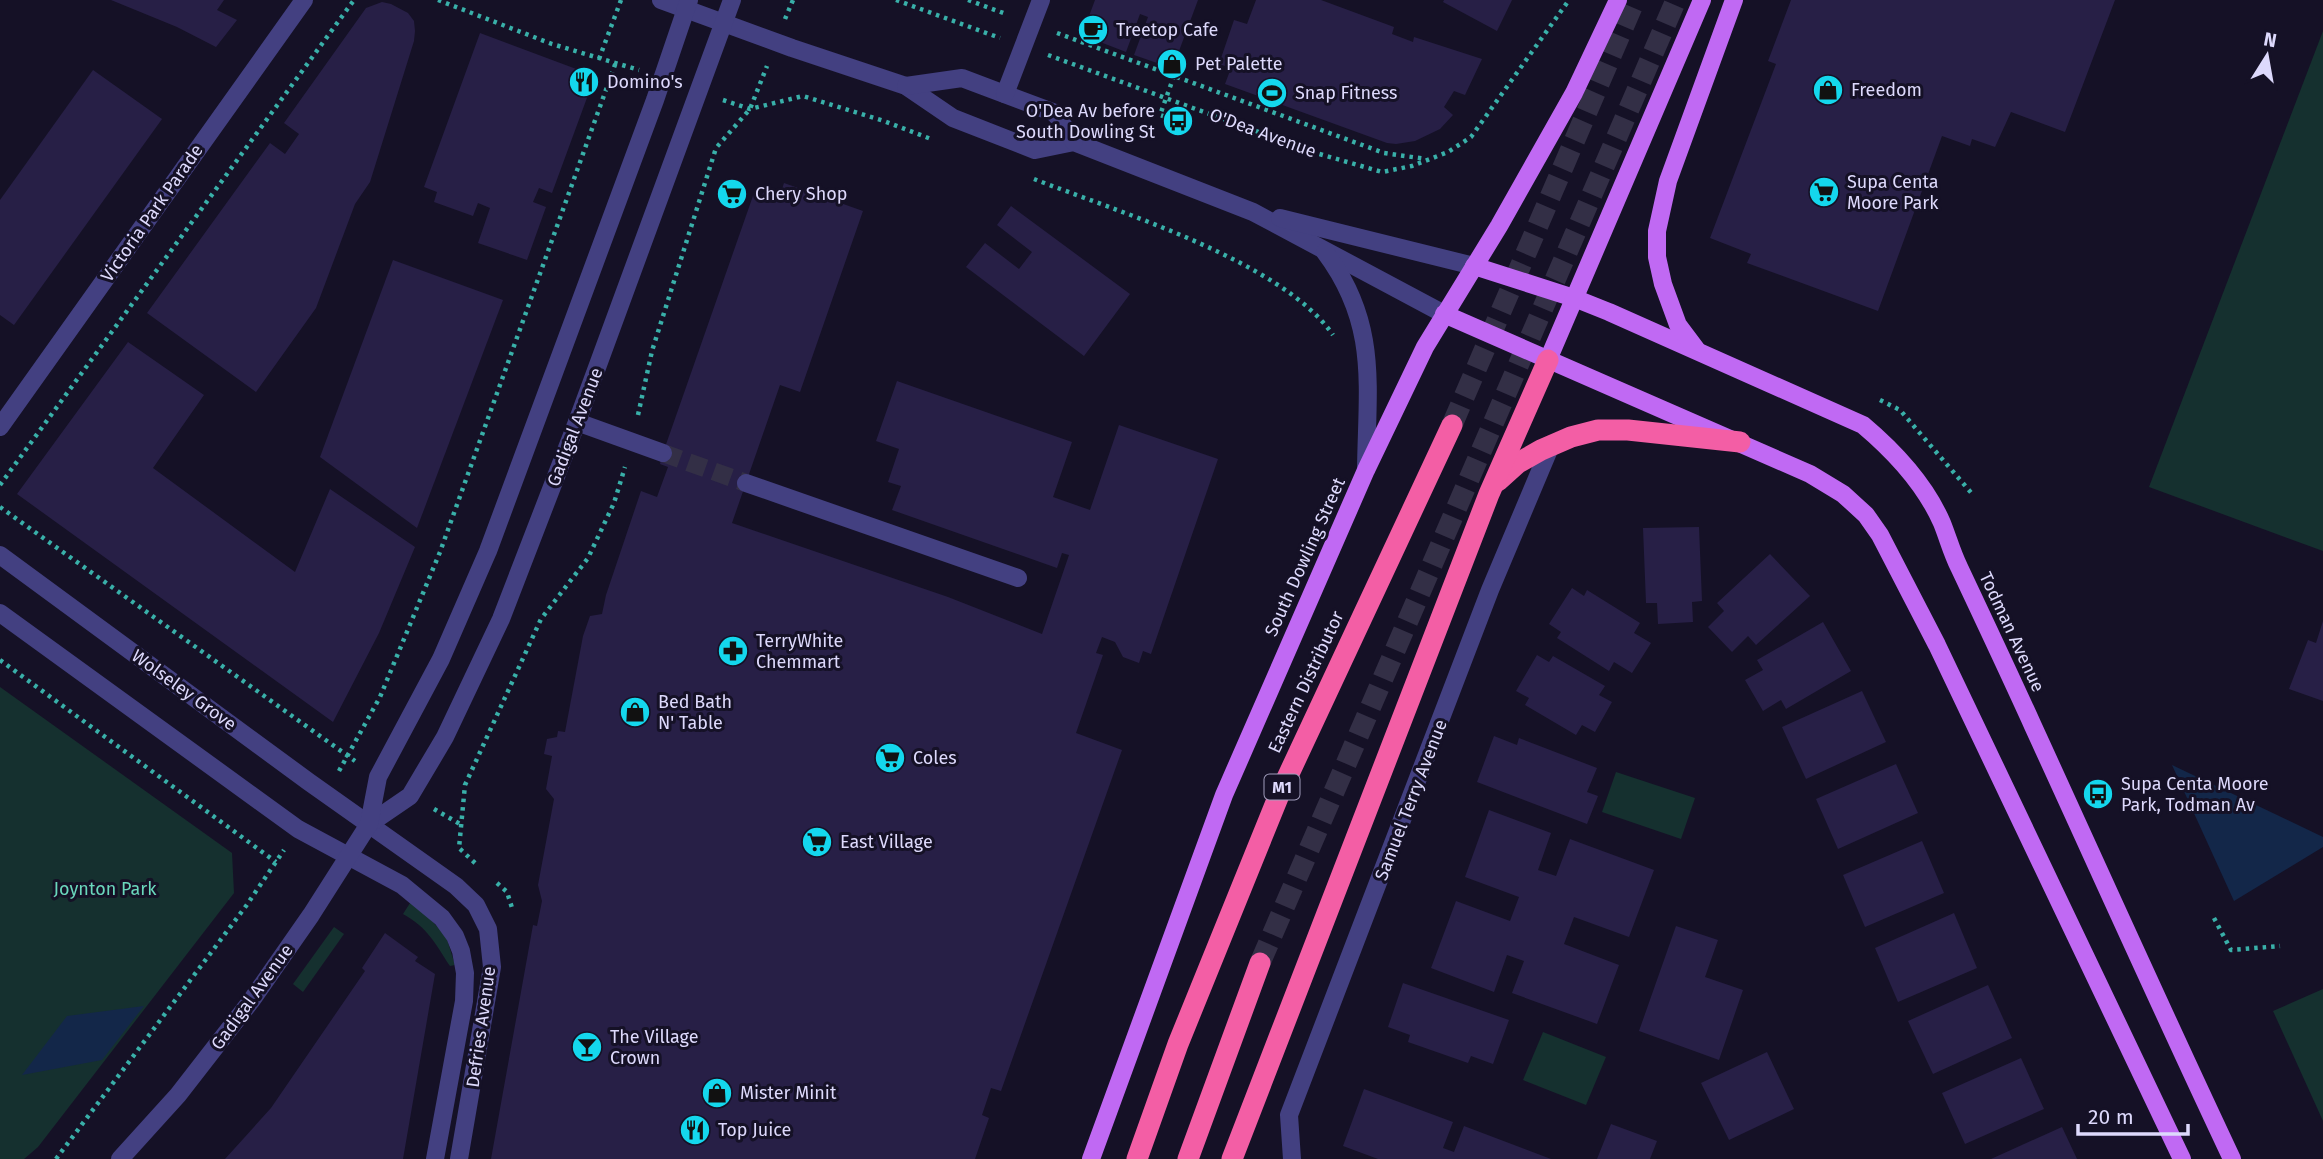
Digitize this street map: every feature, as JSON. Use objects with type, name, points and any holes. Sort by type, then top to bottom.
[{"type":"highway","points":[[1232,1159],[1489,494],[1548,360]]},
{"type":"highway","name":"Eastern Distributor","points":[[1137,1159],[1178,1045],[1279,795],[1452,425]]},
{"type":"highway","points":[[1489,494],[1510,470],[1551,445],[1571,437],[1607,429],[1740,442]]},
{"type":"highway","points":[[1188,1159],[1260,963]]},
{"type":"main road","name":"South Dowling Street","points":[[1091,1159],[1224,795],[1366,470],[1418,361],[1574,93],[1618,0]]},
{"type":"main road","points":[[1548,360],[1702,0]]},
{"type":"main road","points":[[1698,351],[1678,325],[1668,298],[1659,271],[1657,231],[1668,181],[1734,0]]},
{"type":"main road","name":"Todman Avenue","points":[[1474,266],[1574,298],[1698,351],[1863,425],[1885,444],[1927,495],[2148,982],[2232,1159]]},
{"type":"main road","points":[[1444,314],[1810,474],[1843,495],[1866,515],[1880,535],[1937,645],[2182,1159]]},
{"type":"street","name":"Victoria Park Parade","points":[[0,427],[304,0]]},
{"type":"street","points":[[661,0],[687,4],[724,23],[906,86],[953,118],[1035,150],[1074,142],[1252,212],[1444,314]]},
{"type":"street","name":"Gadigal Avenue","points":[[369,824],[410,796],[445,737],[501,619],[577,422],[732,0]]},
{"type":"street","points":[[1005,94],[1041,0]]},
{"type":"street","name":"Gadigal Avenue","points":[[120,1159],[177,1095],[251,1002],[369,824],[378,777],[441,659],[492,539],[655,100],[687,4]]},
{"type":"street","points":[[906,86],[962,78],[1055,113],[1074,142]]},
{"type":"street","points":[[1252,212],[1474,266]]},
{"type":"street","points":[[1322,247],[1349,289],[1362,326],[1367,362],[1366,470]]},
{"type":"street","points":[[577,422],[663,453]]},
{"type":"street","name":"Samuel Terry Avenue","points":[[1292,1159],[1289,1115],[1490,590],[1551,445]]},
{"type":"street","points":[[746,482],[1018,578]]},
{"type":"street","name":"Wolseley Grove","points":[[0,555],[369,824]]},
{"type":"street","points":[[0,614],[298,829],[349,857]]},
{"type":"street","name":"Defries Avenue","points":[[369,824],[456,886],[476,905],[488,929],[492,967],[459,1159]]},
{"type":"street","name":"Defries Avenue","points":[[349,857],[402,885],[416,896],[442,918],[455,936],[461,951],[465,973],[464,1002],[435,1159]]},
{"type":"path","points":[[0,485],[354,0]]},
{"type":"path","points":[[0,507],[347,756],[380,697],[444,539],[616,62],[552,44],[439,0]]},
{"type":"path","points":[[599,59],[621,0]]},
{"type":"path","name":"O'Dea Avenue","points":[[895,0],[1316,153],[1382,172],[1447,152],[1471,136],[1569,0]]},
{"type":"path","points":[[968,0],[1384,153],[1429,159]]},
{"type":"path","points":[[1174,76],[1160,115],[1178,121]]},
{"type":"path","points":[[460,824],[465,785],[541,619],[588,558],[609,514],[632,442],[652,351],[716,148],[750,109]]},
{"type":"path","points":[[1249,268],[1293,296],[1323,321],[1335,338]]},
{"type":"path","points":[[0,660],[276,862],[56,1159]]},
{"type":"path","points":[[2214,918],[2231,950],[2280,946]]},
{"type":"green space","points":[[2323,31],[2323,551],[2149,487]]},
{"type":"green space","name":"Joynton Park","points":[[0,687],[232,853],[234,893],[38,1147],[24,1159],[0,1159]]},
{"type":"green space","points":[[1616,772],[1695,798],[1681,839],[1602,812]]},
{"type":"green space","points":[[412,900],[446,936],[455,965],[450,966],[425,931],[403,914]]},
{"type":"green space","points":[[334,927],[344,934],[303,992],[293,984]]},
{"type":"green space","points":[[2323,989],[2323,1121],[2273,1011]]},
{"type":"green space","points":[[1543,1032],[1606,1057],[1586,1105],[1523,1080]]},
{"type":"water","points":[[2172,765],[2323,837],[2323,847],[2234,901]]},
{"type":"water","points":[[144,1006],[102,1060],[22,1075],[67,1016]]},
{"type":"building","points":[[111,0],[224,0],[217,10],[237,20],[216,47],[177,27]]},
{"type":"building","points":[[1095,0],[1198,0],[1179,51],[1180,71],[1134,55],[1148,17],[1140,14],[1126,52],[1082,35]]},
{"type":"building","points":[[1256,0],[1321,0],[1394,27],[1392,34],[1413,42],[1414,37],[1482,59],[1465,95],[1454,91],[1444,107],[1453,115],[1440,129],[1415,141],[1387,143],[1225,84],[1231,68],[1219,64],[1234,20],[1247,24]]},
{"type":"building","points":[[1512,0],[1497,31],[1443,2]]},
{"type":"building","name":"Supa Centa Moore Park","points":[[1791,0],[2115,0],[2065,132],[2011,112],[1995,147],[1972,139],[1970,146],[1942,136],[1878,311],[1747,263],[1751,254],[1710,238],[1776,64],[1768,61]]},
{"type":"building","points":[[382,2],[408,13],[414,21],[415,31],[370,182],[355,204],[316,308],[256,392],[147,313],[270,143],[285,154],[299,134],[284,123],[366,8]]},
{"type":"building","points":[[480,33],[595,76],[552,193],[539,188],[533,202],[546,207],[527,260],[478,243],[490,208],[478,203],[473,216],[434,202],[437,192],[424,187]]},
{"type":"building","points":[[93,70],[162,119],[14,325],[0,315],[0,200]]},
{"type":"building","name":"East Village","points":[[784,183],[863,211],[800,392],[780,385],[732,523],[948,597],[1042,634],[1069,555],[1062,553],[1057,568],[892,510],[901,486],[888,482],[899,449],[876,441],[897,381],[1072,442],[1053,497],[1090,510],[1119,425],[1218,459],[1151,654],[1143,651],[1139,663],[1123,657],[1115,642],[1102,637],[1096,653],[1103,655],[1076,733],[1122,750],[1001,1091],[991,1088],[982,1115],[989,1118],[975,1159],[491,1159],[533,925],[537,926],[542,901],[538,885],[554,799],[546,789],[552,756],[544,754],[547,739],[557,737],[558,731],[565,732],[583,636],[590,616],[602,614],[641,491],[657,497],[668,467],[660,464],[663,453],[754,193],[762,196],[764,190],[780,195]]},
{"type":"building","points":[[1011,206],[1130,294],[1084,356],[966,267],[985,243],[1019,269],[1032,252],[997,225]]},
{"type":"building","points":[[393,260],[503,300],[417,528],[320,457]]},
{"type":"building","points":[[128,342],[204,395],[153,468],[295,572],[330,489],[415,547],[379,633],[333,722],[17,494]]},
{"type":"building","points":[[1699,527],[1702,601],[1692,602],[1693,622],[1658,624],[1657,603],[1646,603],[1643,528]]},
{"type":"building","points":[[1770,554],[1810,596],[1756,645],[1748,636],[1732,652],[1708,627],[1724,611],[1717,603]]},
{"type":"building","points":[[1572,588],[1584,596],[1587,590],[1640,623],[1634,633],[1651,643],[1632,673],[1614,662],[1609,671],[1557,638],[1561,632],[1549,624]]},
{"type":"building","points":[[2323,621],[2323,701],[2289,689],[2308,640],[2316,643]]},
{"type":"building","points":[[1823,622],[1851,671],[1786,709],[1781,700],[1763,711],[1745,680],[1763,670],[1757,660]]},
{"type":"building","points":[[1537,655],[1549,662],[1553,656],[1605,686],[1599,695],[1612,702],[1595,732],[1582,725],[1576,735],[1525,705],[1529,698],[1516,691]]},
{"type":"building","points":[[1862,691],[1886,742],[1806,779],[1782,727]]},
{"type":"building","points":[[1494,736],[1517,745],[1519,738],[1597,768],[1587,792],[1598,796],[1587,824],[1477,782]]},
{"type":"building","points":[[1896,764],[1918,813],[1838,849],[1816,799]]},
{"type":"building","points":[[1489,810],[1551,833],[1538,870],[1556,876],[1570,839],[1654,870],[1629,937],[1574,917],[1564,944],[1619,965],[1597,1024],[1512,993],[1524,961],[1507,955],[1494,992],[1431,968],[1456,901],[1510,921],[1519,897],[1465,877]]},
{"type":"building","points":[[1922,841],[1944,893],[1865,927],[1843,875]]},
{"type":"building","points":[[1954,913],[1977,968],[1898,1002],[1875,948]]},
{"type":"building","points":[[1676,926],[1718,940],[1705,977],[1743,990],[1719,1060],[1639,1031]]},
{"type":"building","points":[[385,933],[418,957],[415,961],[435,974],[403,1159],[225,1159],[271,1108],[365,971],[362,968]]},
{"type":"building","points":[[1403,983],[1509,1020],[1493,1064],[1471,1056],[1468,1063],[1408,1042],[1410,1035],[1388,1027]]},
{"type":"building","points":[[1988,985],[2012,1038],[1933,1074],[1908,1021]]},
{"type":"building","points":[[1767,1052],[1794,1109],[1729,1140],[1701,1083]]},
{"type":"building","points":[[2021,1058],[2044,1109],[1965,1144],[1942,1093]]},
{"type":"building","points":[[1364,1089],[1453,1122],[1443,1148],[1454,1152],[1464,1126],[1551,1159],[1378,1159],[1343,1146]]},
{"type":"building","points":[[1611,1124],[1657,1141],[1650,1159],[1597,1159]]},
{"type":"building","points":[[2062,1127],[2077,1159],[1991,1159]]},
{"type":"tunnel","points":[[1452,425],[1635,0]]},
{"type":"tunnel","points":[[1260,963],[1676,0]]},
{"type":"tunnel","points":[[663,453],[746,483]]},
{"type":"place","name":"Treetop Cafe","points":[[1093,30]]},
{"type":"place","name":"Pet Palette","points":[[1172,64]]},
{"type":"place","name":"Domino's","points":[[584,82]]},
{"type":"place","name":"Freedom","points":[[1828,90]]},
{"type":"place","name":"Snap Fitness","points":[[1272,93]]},
{"type":"place","name":"O'Dea Av before South Dowling St","points":[[1178,121]]},
{"type":"place","name":"Supa Centa Moore Park","points":[[1824,192]]},
{"type":"place","name":"Chery Shop","points":[[732,194]]},
{"type":"place","name":"TerryWhite Chemmart","points":[[733,651]]},
{"type":"place","name":"Bed Bath N' Table","points":[[635,712]]},
{"type":"place","name":"Coles","points":[[890,758]]},
{"type":"place","name":"Supa Centa Moore Park, Todman Av","points":[[2098,794]]},
{"type":"place","name":"East Village","points":[[817,842]]},
{"type":"place","name":"The Village Crown","points":[[587,1047]]},
{"type":"place","name":"Mister Minit","points":[[717,1093]]},
{"type":"place","name":"Top Juice","points":[[695,1130]]}]
